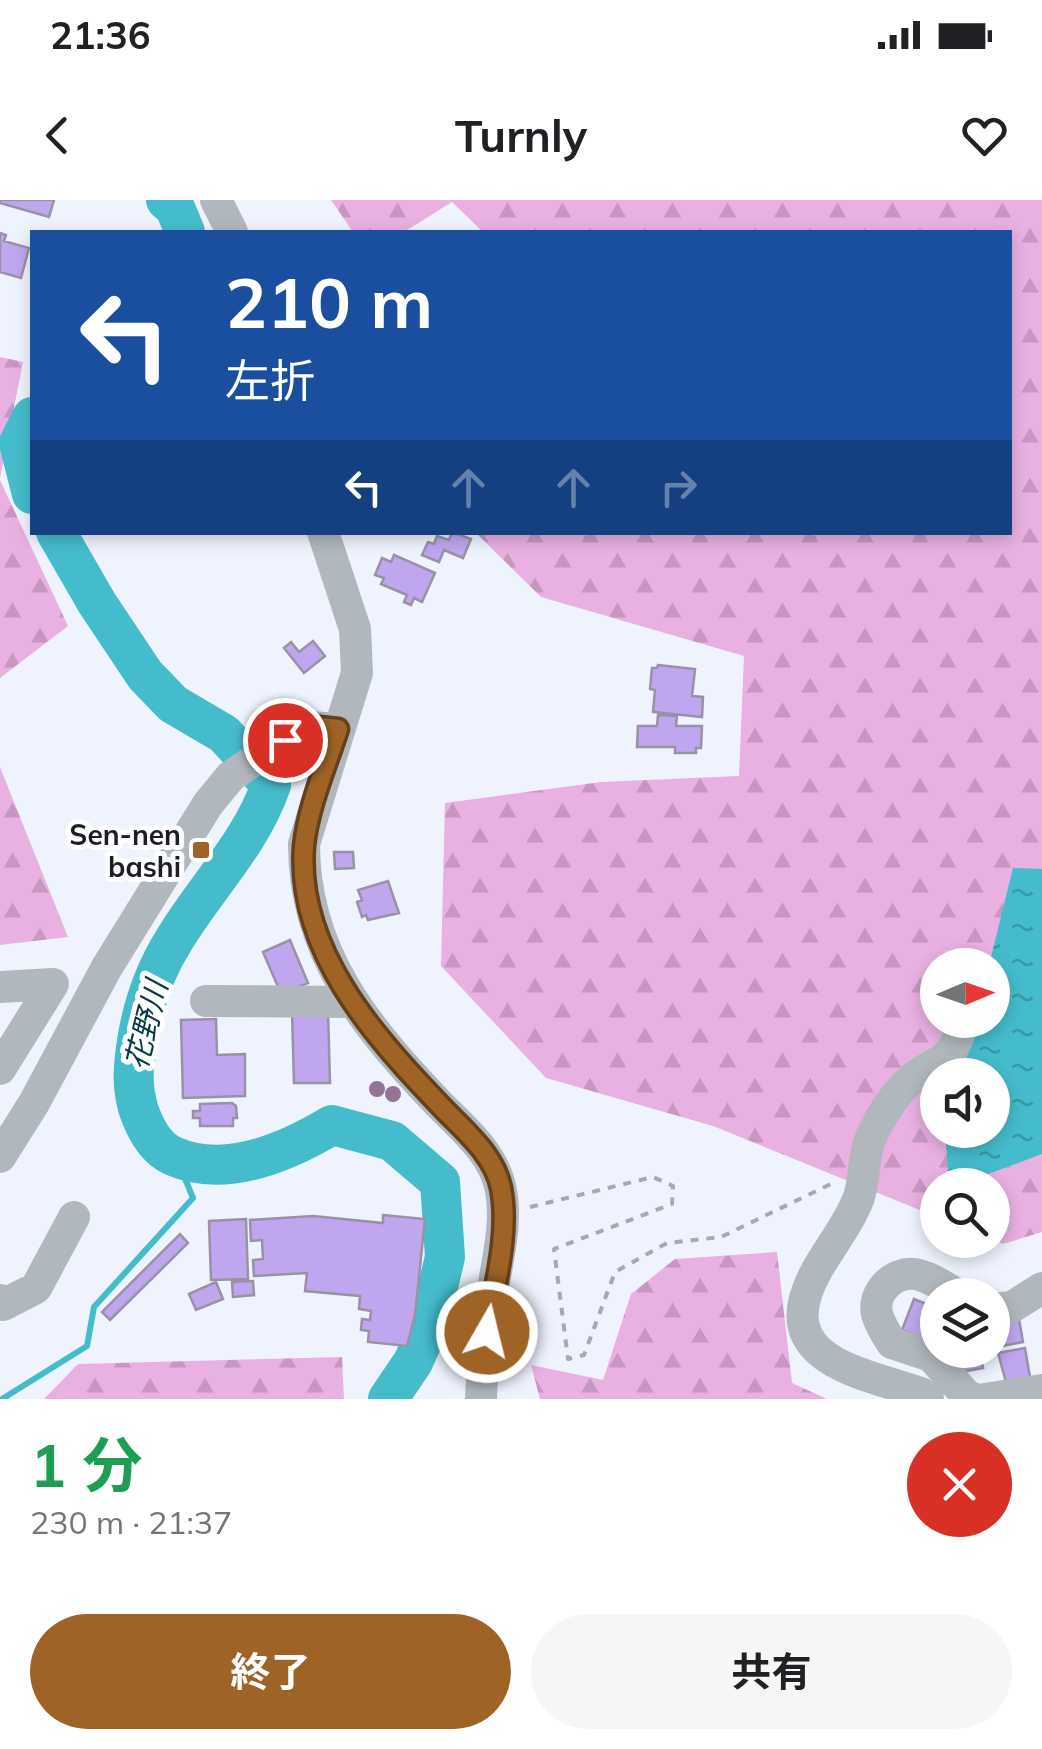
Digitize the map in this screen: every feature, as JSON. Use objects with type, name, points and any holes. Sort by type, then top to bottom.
[{"type":"street","points":[[216,200],[231,230]]},
{"type":"street","points":[[324,535],[355,629],[356,673],[304,844],[304,872],[321,943],[352,1002],[396,1059],[482,1150],[501,1188],[502,1214],[481,1399]]},
{"type":"street","points":[[0,1157],[34,1103],[108,966],[208,804],[232,776],[285,740],[310,726],[338,729]]},
{"type":"street","points":[[0,988],[53,984],[0,1069]]},
{"type":"street","points":[[206,1001],[352,1002]]},
{"type":"street","points":[[928,1399],[835,1363],[806,1337],[802,1322],[814,1276],[858,1198],[871,1137],[906,1084],[954,1051],[958,1038]]},
{"type":"street","points":[[1,1304],[36,1288],[74,1217]]},
{"type":"street","points":[[920,1352],[892,1343],[876,1311],[887,1282],[900,1275],[917,1274],[925,1278]]},
{"type":"street","points":[[1010,1307],[1042,1288]]},
{"type":"street","points":[[942,1368],[968,1397],[976,1399]]},
{"type":"street","points":[[985,1399],[1034,1394]]},
{"type":"path","points":[[502,1214],[653,1177],[673,1186],[672,1204],[554,1250],[568,1359],[584,1354],[615,1272],[668,1243],[721,1238],[864,1169]]},
{"type":"green space","points":[[331,200],[1042,200],[1042,1232],[1010,1242],[1010,1168],[920,1168],[920,1210],[713,1126],[546,1078],[441,966],[445,803],[601,782],[739,776],[744,656],[541,597],[478,535],[1012,535],[1012,230],[481,230],[452,202],[407,230],[352,230]]},
{"type":"green space","points":[[0,357],[23,362],[0,478]]},
{"type":"green space","points":[[0,480],[68,626],[0,678]]},
{"type":"green space","points":[[0,767],[68,937],[0,945]]},
{"type":"green space","points":[[777,1252],[792,1383],[827,1399],[540,1399],[531,1365],[603,1380],[631,1294],[675,1259]]},
{"type":"green space","points":[[342,1357],[344,1399],[44,1399],[78,1364]]},
{"type":"water","points":[[1013,868],[1042,869],[1042,1154],[1004,1168],[948,1168],[946,1148],[1010,1148],[1010,1058],[966,1058],[971,1038],[1010,1038],[1010,948],[993,948]]},
{"type":"building","points":[[0,200],[54,200],[49,217]]},
{"type":"building","points":[[0,233],[6,235],[4,241],[29,248],[21,278],[0,272]]},
{"type":"building","points":[[451,535],[471,539],[463,558],[444,550],[439,562],[422,555],[428,542],[434,544],[437,536],[449,540]]},
{"type":"building","points":[[394,555],[435,573],[422,602],[414,598],[411,605],[404,602],[407,595],[381,584],[384,578],[375,575],[382,558],[391,562]]},
{"type":"building","points":[[313,641],[325,656],[304,673],[284,648],[291,642],[299,652]]},
{"type":"building","points":[[658,665],[695,669],[692,696],[703,697],[702,717],[653,712],[652,668]]},
{"type":"building","points":[[658,715],[677,716],[676,726],[702,726],[701,748],[696,748],[696,753],[675,753],[675,747],[637,747],[638,726],[657,726]]},
{"type":"building","points":[[334,852],[353,852],[354,868],[335,869]]},
{"type":"building","points":[[388,881],[399,913],[368,920],[366,915],[362,917],[358,890]]},
{"type":"building","points":[[290,940],[308,983],[281,994],[263,952]]},
{"type":"building","points":[[328,1011],[330,1083],[294,1083],[292,1012]]},
{"type":"building","points":[[216,1019],[217,1055],[245,1054],[245,1096],[183,1098],[181,1020]]},
{"type":"building","points":[[232,1103],[237,1118],[233,1118],[233,1126],[200,1126],[200,1118],[193,1118],[193,1111],[200,1111],[200,1104]]},
{"type":"building","points":[[383,1215],[425,1219],[415,1315],[407,1346],[368,1342],[369,1331],[361,1330],[362,1319],[370,1320],[371,1311],[359,1309],[360,1296],[305,1291],[307,1273],[254,1276],[253,1260],[263,1259],[262,1240],[251,1241],[250,1220],[313,1216],[383,1223]]},
{"type":"building","points":[[246,1219],[248,1279],[211,1280],[209,1221]]},
{"type":"building","points":[[180,1234],[188,1243],[110,1320],[102,1312]]},
{"type":"building","points":[[253,1281],[254,1295],[233,1297],[232,1282]]},
{"type":"building","points":[[216,1282],[223,1299],[196,1310],[189,1294]]},
{"type":"building","points":[[914,1299],[920,1301],[920,1337],[902,1330]]},
{"type":"building","points":[[1019,1319],[1023,1342],[1010,1345],[1010,1321]]},
{"type":"building","points":[[1025,1348],[1030,1377],[1006,1382],[1002,1368],[1010,1368],[1010,1351]]},
{"type":"waterway","name":"花野川","points":[[166,200],[175,208],[184,230]]},
{"type":"waterway","name":"花野川","points":[[30,421],[19,443],[30,486]]},
{"type":"waterway","name":"花野川","points":[[58,535],[145,675],[173,704],[224,734],[271,785],[240,846],[174,940],[155,978],[141,1020],[135,1056],[134,1085],[140,1115],[161,1148],[193,1162],[213,1165],[255,1159],[332,1125],[392,1141],[440,1182],[445,1257],[428,1329],[413,1362],[388,1399]]},
{"type":"waterway","points":[[2,1399],[87,1346],[94,1307],[193,1198],[176,1157]]},
{"type":"place","name":"Sen-nen bashi","points":[[201,850]]},
{"type":"route","points":[[285,740],[310,726],[338,729],[304,844],[304,872],[321,943],[352,1002],[396,1059],[482,1150],[501,1188],[501,1241],[487,1332]]}]
